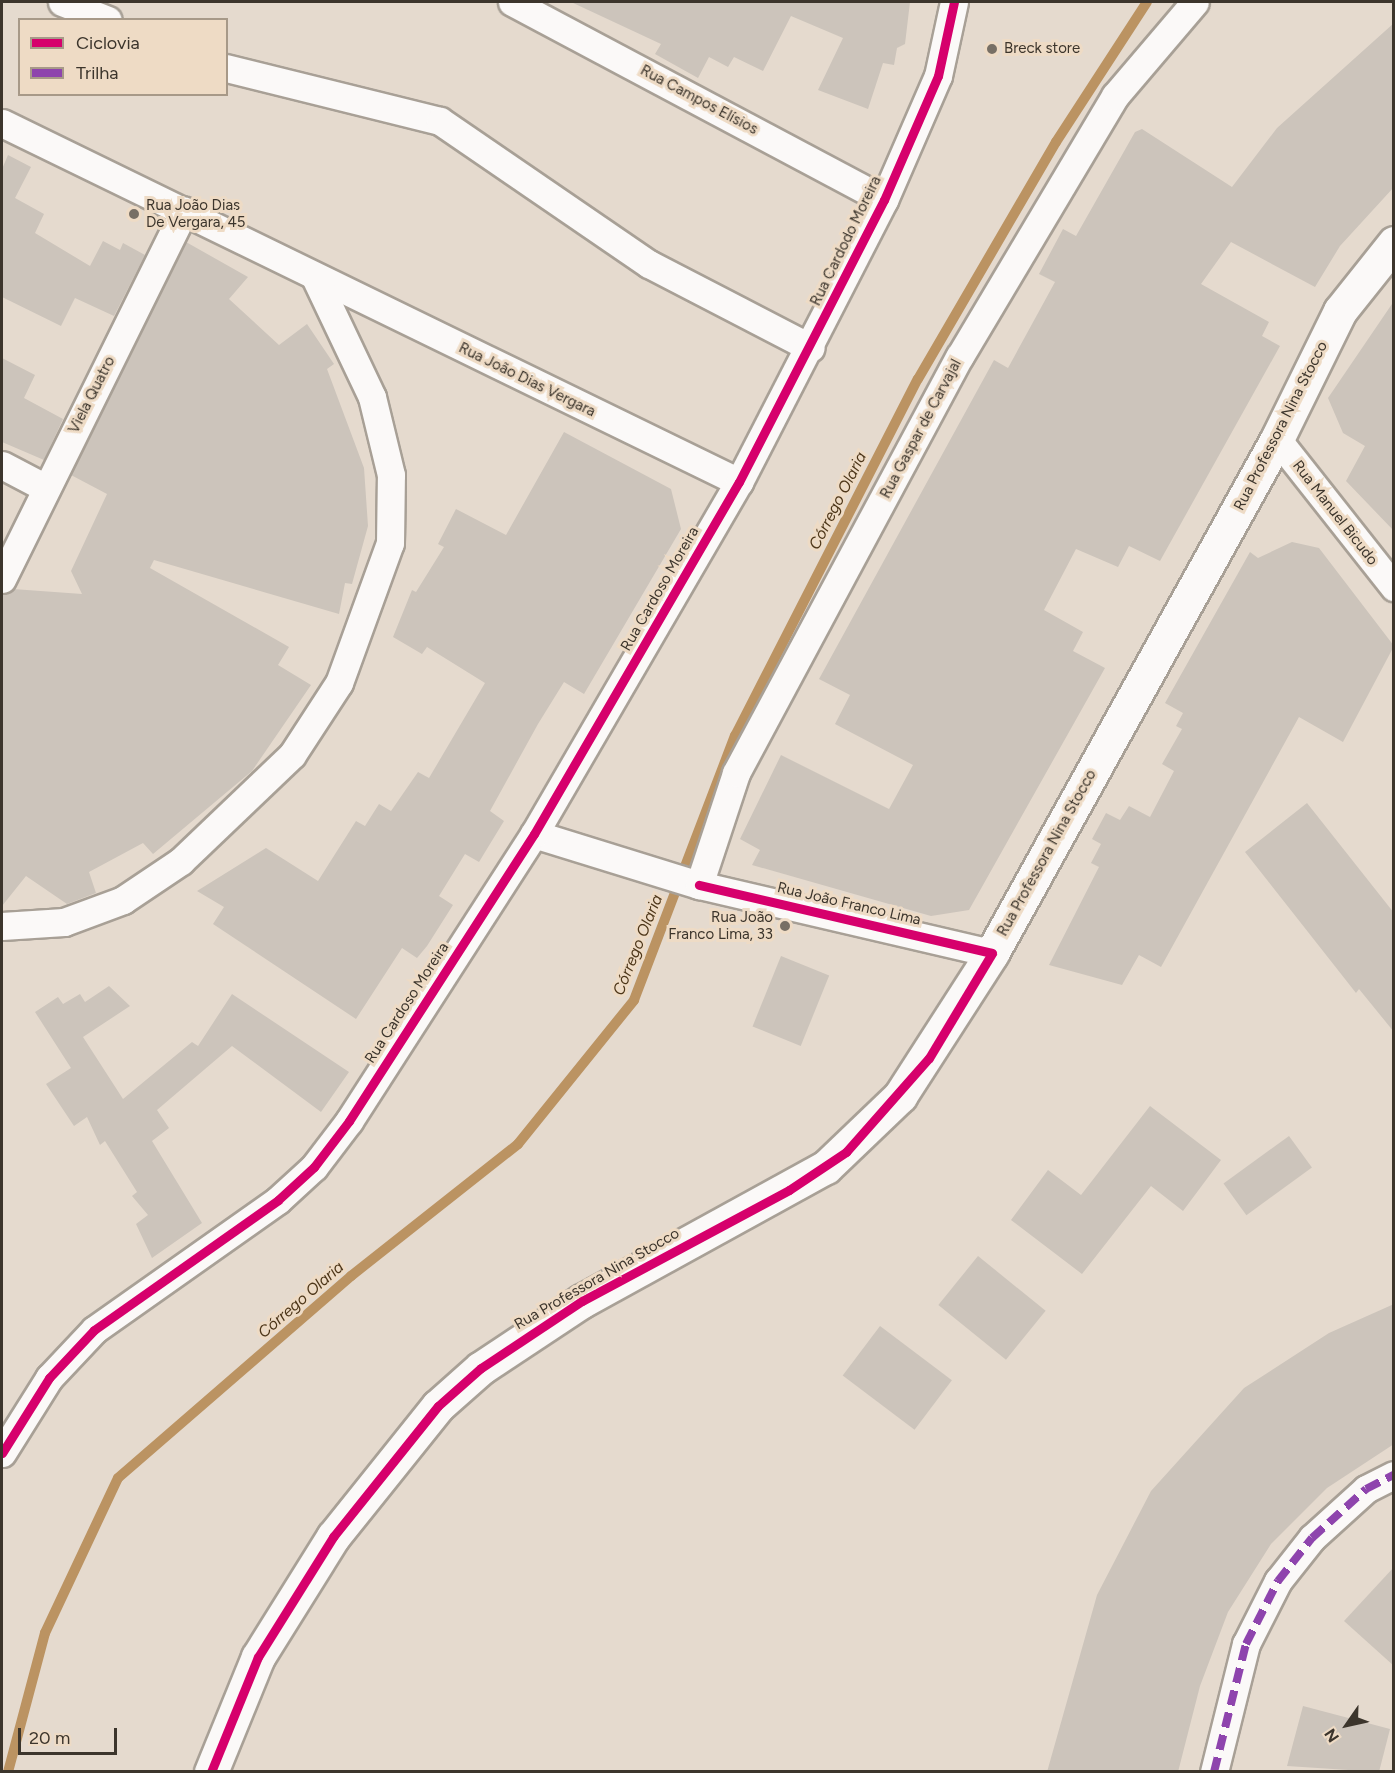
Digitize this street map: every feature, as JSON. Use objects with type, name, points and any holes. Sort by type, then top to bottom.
[{"type":"street","points":[[62,2],[103,18]]},
{"type":"street","name":"Rua Campos Elísios","points":[[512,2],[559,11],[884,200]]},
{"type":"street","name":"Rua Cardodo Moreira","points":[[739,482],[811,348],[884,200],[938,76],[954,2]]},
{"type":"street","name":"Rua Gaspar de Carvajal","points":[[692,883],[736,773],[960,356],[1115,96],[1195,2]]},
{"type":"street","points":[[228,68],[398,106],[440,121],[649,264],[811,348]]},
{"type":"street","name":"Rua João Dias Vergara","points":[[2,123],[739,482]]},
{"type":"street","name":"Viela Quatro","points":[[2,579],[184,211]]},
{"type":"street","name":"Rua Professora Nina Stocco","points":[[211,1772],[258,1657],[333,1537],[438,1406],[481,1368],[582,1301],[789,1190],[846,1152],[929,1058],[992,953],[1277,439],[1340,311],[1394,243]]},
{"type":"street","points":[[2,926],[64,922],[84,915],[123,900],[181,861],[292,755],[339,683],[390,543],[391,475],[368,388],[315,277]]},
{"type":"street","name":"Rua Manuel Bicudo","points":[[1277,439],[1394,587]]},
{"type":"street","points":[[2,465],[46,488]]},
{"type":"street","name":"Rua Cardoso Moreira","points":[[2,1453],[49,1378],[94,1330],[226,1239],[314,1167],[534,834],[739,482]]},
{"type":"street","name":"Rua João Franco Lima","points":[[534,834],[692,883],[992,953]]},
{"type":"street","points":[[1214,1772],[1246,1644],[1278,1581],[1312,1538],[1365,1489],[1394,1475]]},
{"type":"building","points":[[571,2],[910,2],[905,44],[897,48],[894,65],[883,63],[868,109],[818,90],[843,38],[791,16],[763,71],[734,57],[728,67],[709,57],[698,78],[655,54],[661,44]]},
{"type":"building","points":[[1394,23],[1394,187],[1340,246],[1315,287],[1231,242],[1201,284],[1269,322],[1262,336],[1280,346],[1160,561],[1129,546],[1118,567],[1076,549],[1044,610],[1083,632],[1073,651],[1105,668],[969,910],[931,916],[752,865],[760,850],[740,839],[781,755],[889,809],[913,765],[835,724],[850,695],[819,679],[994,360],[1008,368],[1055,282],[1039,274],[1063,229],[1076,236],[1135,132],[1142,129],[1232,187],[1277,128]]},
{"type":"building","points":[[8,155],[31,167],[15,198],[44,214],[35,233],[90,266],[103,241],[120,250],[123,243],[145,255],[114,316],[75,298],[61,326],[2,297],[2,169]]},
{"type":"building","points":[[186,242],[248,277],[229,299],[279,345],[307,324],[334,364],[327,369],[364,468],[368,526],[352,584],[345,583],[339,614],[154,560],[150,568],[289,647],[278,665],[311,685],[252,771],[153,854],[143,843],[89,872],[96,893],[67,904],[26,876],[2,906],[2,594],[13,589],[82,594],[71,571],[107,494],[71,475]]},
{"type":"building","points":[[1394,301],[1394,531],[1346,481],[1365,446],[1343,433],[1328,398]]},
{"type":"building","points":[[2,358],[35,375],[24,398],[63,419],[44,460],[2,442]]},
{"type":"building","points":[[564,432],[671,489],[681,529],[584,694],[564,682],[538,724],[490,811],[504,821],[479,862],[465,854],[439,896],[453,905],[427,946],[417,958],[402,948],[356,1019],[213,924],[224,907],[197,891],[266,848],[318,881],[356,821],[365,826],[379,804],[391,811],[418,772],[429,778],[485,683],[427,647],[422,654],[393,637],[412,590],[416,592],[444,547],[438,544],[456,509],[506,535]]},
{"type":"building","points":[[1292,542],[1319,548],[1394,646],[1343,742],[1299,717],[1161,967],[1139,955],[1122,985],[1049,965],[1099,867],[1091,863],[1101,844],[1092,839],[1106,813],[1120,820],[1129,806],[1150,817],[1174,771],[1162,764],[1182,729],[1176,726],[1183,713],[1165,703],[1250,552],[1258,558]]},
{"type":"building","points":[[1307,803],[1394,913],[1394,1032],[1359,989],[1356,993],[1245,852]]},
{"type":"building","points":[[781,956],[829,975],[801,1046],[753,1026]]},
{"type":"building","points":[[109,986],[130,1006],[83,1037],[123,1099],[192,1042],[198,1046],[232,994],[349,1072],[321,1112],[232,1046],[157,1110],[169,1128],[152,1141],[202,1223],[152,1258],[136,1224],[148,1215],[132,1196],[137,1192],[105,1141],[100,1145],[87,1117],[74,1126],[46,1084],[71,1068],[35,1012],[58,997],[63,1004],[80,994],[85,1002]]},
{"type":"building","points":[[1150,1106],[1221,1160],[1183,1211],[1151,1186],[1082,1274],[1011,1220],[1048,1170],[1081,1195]]},
{"type":"building","points":[[1289,1136],[1312,1168],[1246,1215],[1223,1184]]},
{"type":"building","points":[[978,1256],[1046,1311],[1006,1360],[938,1305]]},
{"type":"building","points":[[1394,1304],[1394,1444],[1327,1488],[1271,1544],[1228,1612],[1200,1686],[1178,1772],[1047,1772],[1097,1595],[1151,1491],[1244,1388],[1329,1333]]},
{"type":"building","points":[[880,1326],[952,1380],[915,1430],[843,1376]]},
{"type":"building","points":[[1394,1567],[1394,1666],[1344,1621]]},
{"type":"building","points":[[1303,1706],[1390,1729],[1379,1772],[1287,1766]]},
{"type":"waterway","name":"Córrego Olaria","points":[[8,1772],[45,1633],[118,1478],[351,1276],[518,1144],[634,1000],[735,736],[918,379],[1056,142],[1147,2]]},
{"type":"marked path","points":[[1214,1772],[1246,1644],[1278,1581],[1312,1538],[1366,1489],[1394,1475]]},
{"type":"cycle path","points":[[2,1453],[49,1378],[94,1330],[278,1200],[314,1167],[349,1121],[534,834],[739,482],[884,200],[938,76],[954,2]]},
{"type":"cycle path","points":[[211,1772],[258,1657],[333,1537],[438,1406],[481,1368],[582,1301],[789,1190],[846,1152],[929,1058],[992,953],[699,885]]},
{"type":"place","name":"Breck store","points":[[992,49]]},
{"type":"place","name":"Rua João Dias De Vergara, 45","points":[[134,214]]},
{"type":"place","name":"Rua João Franco Lima, 33","points":[[785,926]]}]
